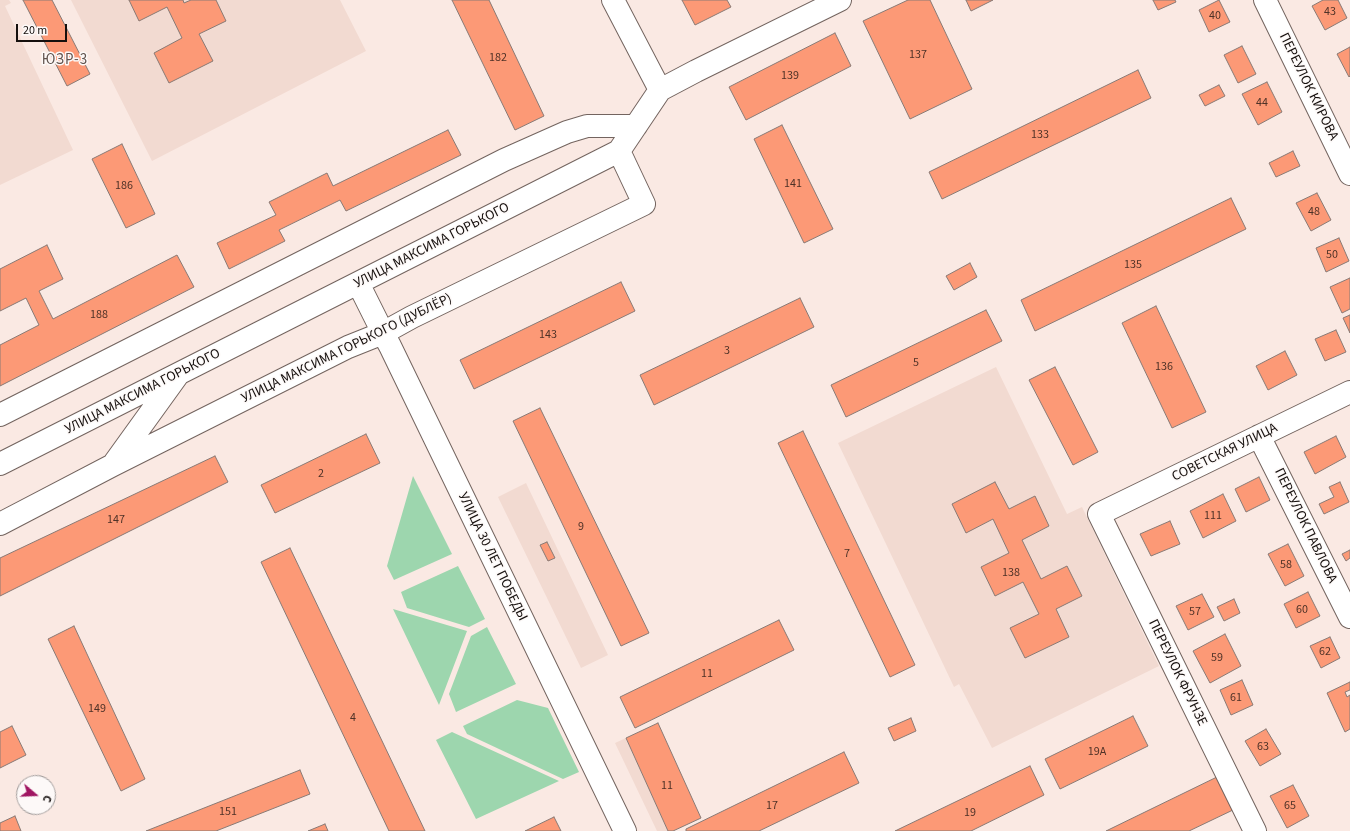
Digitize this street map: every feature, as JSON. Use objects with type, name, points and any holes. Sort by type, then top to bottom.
[{"type":"street","points":[[613,0],[660,90]]},
{"type":"street","name":"УЛИЦА МАКСИМА ГОРЬКОГО","points":[[0,464],[619,151],[660,90],[840,0]]},
{"type":"street","name":"ПЕРЕУЛОК КИРОВА","points":[[1265,0],[1350,174]]},
{"type":"street","points":[[0,416],[504,160],[566,132],[587,126],[636,126]]},
{"type":"street","name":"УЛИЦА МАКСИМА ГОРЬКОГО (ДУБЛЁР)","points":[[0,524],[113,465],[348,347],[383,333],[412,317],[644,204],[619,151]]},
{"type":"street","name":"УЛИЦА 30 ЛЕТ ПОБЕДЫ","points":[[358,283],[625,831]]},
{"type":"street","points":[[113,465],[178,374]]},
{"type":"street","name":"СОВЕТСКАЯ УЛИЦА","points":[[1099,514],[1263,442],[1350,392]]},
{"type":"street","name":"ПЕРЕУЛОК ПАВЛОВА","points":[[1263,442],[1350,617]]},
{"type":"street","name":"ПЕРЕУЛОК ФРУНЗЕ","points":[[1099,514],[1255,831]]},
{"type":"shaded area","points":[[0,0],[9,0],[11,3],[5,6],[73,150],[0,185]]},
{"type":"shaded area","points":[[71,0],[340,0],[366,51],[152,161]]},
{"type":"shaded area","points":[[996,367],[1067,514],[1082,507],[1159,666],[992,748],[959,684],[954,687],[838,443]]},
{"type":"shaded area","points":[[526,483],[608,655],[581,668],[498,497]]},
{"type":"shaded area","points":[[626,738],[668,831],[657,831],[615,743]]},
{"type":"green space","points":[[413,476],[452,554],[394,580],[387,566]]},
{"type":"green space","points":[[458,566],[485,619],[469,627],[407,608],[401,592]]},
{"type":"green space","points":[[393,609],[467,631],[439,705]]},
{"type":"green space","points":[[487,627],[516,684],[456,712],[449,694],[471,636]]},
{"type":"green space","points":[[517,700],[548,708],[579,772],[563,779],[467,734],[463,726]]},
{"type":"green space","points":[[452,732],[559,781],[476,819],[436,740]]},
{"type":"building","points":[[23,0],[52,0],[90,74],[67,86]]},
{"type":"building","points":[[129,0],[183,0],[184,3],[191,0],[216,0],[226,21],[199,34],[213,61],[169,83],[154,53],[182,38],[167,7],[139,21]]},
{"type":"building","points":[[452,0],[489,0],[544,116],[515,130]]},
{"type":"building","points":[[682,0],[727,0],[731,7],[695,25]]},
{"type":"building","points":[[908,0],[930,0],[972,89],[910,119],[863,21]]},
{"type":"building","points":[[966,0],[993,0],[971,11]]},
{"type":"building","points":[[1153,0],[1175,0],[1176,2],[1158,10]]},
{"type":"building","points":[[1219,0],[1230,22],[1209,32],[1199,10]]},
{"type":"building","points":[[1323,0],[1338,0],[1347,18],[1325,30],[1312,6]]},
{"type":"building","points":[[835,33],[851,66],[746,120],[729,87]]},
{"type":"building","points":[[1242,46],[1256,74],[1238,83],[1224,55]]},
{"type":"building","points":[[1350,47],[1350,76],[1349,77],[1337,54]]},
{"type":"building","points":[[1138,70],[1151,98],[942,199],[929,172]]},
{"type":"building","points":[[1267,82],[1282,112],[1258,125],[1242,94]]},
{"type":"building","points":[[1219,85],[1225,96],[1205,106],[1199,95]]},
{"type":"building","points":[[782,125],[833,229],[804,243],[754,139]]},
{"type":"building","points":[[448,130],[461,155],[346,211],[340,200],[279,230],[285,241],[229,269],[217,243],[276,215],[269,202],[327,173],[333,186]]},
{"type":"building","points":[[122,144],[155,214],[126,228],[92,159]]},
{"type":"building","points":[[1293,151],[1300,166],[1276,177],[1269,163]]},
{"type":"building","points":[[1317,193],[1331,220],[1311,231],[1296,203]]},
{"type":"building","points":[[1231,198],[1246,229],[1035,331],[1021,300]]},
{"type":"building","points":[[1339,238],[1349,261],[1326,272],[1316,248]]},
{"type":"building","points":[[47,245],[63,279],[39,291],[53,319],[177,255],[194,287],[0,386],[0,345],[39,325],[26,298],[0,311],[0,269]]},
{"type":"building","points":[[970,263],[977,277],[954,290],[946,276]]},
{"type":"building","points":[[1350,278],[1350,309],[1342,313],[1330,287]]},
{"type":"building","points":[[621,282],[635,311],[474,389],[460,360]]},
{"type":"building","points":[[800,298],[814,327],[654,405],[640,375]]},
{"type":"building","points":[[1156,306],[1206,412],[1172,428],[1122,323]]},
{"type":"building","points":[[986,310],[1002,341],[846,417],[831,385]]},
{"type":"building","points":[[1350,315],[1350,333],[1343,318]]},
{"type":"building","points":[[1336,330],[1346,352],[1325,361],[1315,339]]},
{"type":"building","points":[[1285,351],[1297,375],[1268,390],[1256,366]]},
{"type":"building","points":[[1055,367],[1098,452],[1073,465],[1029,380]]},
{"type":"building","points":[[540,408],[649,633],[621,646],[513,421]]},
{"type":"building","points":[[803,431],[915,665],[890,677],[778,443]]},
{"type":"building","points":[[366,434],[380,463],[275,513],[261,485]]},
{"type":"building","points":[[1336,436],[1346,457],[1315,474],[1304,452]]},
{"type":"building","points":[[215,456],[228,482],[0,596],[0,558]]},
{"type":"building","points":[[1259,477],[1270,500],[1246,512],[1235,489]]},
{"type":"building","points":[[995,482],[1009,509],[1035,496],[1049,526],[1022,540],[1041,579],[1067,566],[1082,596],[1056,609],[1069,637],[1025,658],[1010,628],[1039,614],[1023,582],[995,596],[981,567],[1009,553],[993,519],[966,533],[952,504]]},
{"type":"building","points":[[1340,482],[1349,502],[1324,514],[1319,504],[1334,497],[1329,487]]},
{"type":"building","points":[[1223,494],[1236,521],[1203,538],[1190,511]]},
{"type":"building","points":[[1170,521],[1180,544],[1151,556],[1140,534]]},
{"type":"building","points":[[547,542],[555,558],[548,561],[540,545]]},
{"type":"building","points":[[1288,544],[1304,576],[1285,586],[1268,554]]},
{"type":"building","points":[[290,548],[425,831],[389,831],[261,562]]},
{"type":"building","points":[[1350,550],[1350,558],[1346,561],[1342,554]]},
{"type":"building","points":[[1308,592],[1320,616],[1296,628],[1284,604]]},
{"type":"building","points":[[1202,594],[1214,617],[1188,630],[1176,606]]},
{"type":"building","points":[[1234,599],[1240,613],[1224,621],[1217,607]]},
{"type":"building","points":[[779,620],[794,650],[635,728],[620,697]]},
{"type":"building","points":[[74,626],[145,779],[121,791],[48,639]]},
{"type":"building","points":[[1225,634],[1241,666],[1210,683],[1193,651]]},
{"type":"building","points":[[1330,637],[1340,658],[1321,668],[1310,646]]},
{"type":"building","points":[[1242,680],[1253,705],[1231,715],[1220,690]]},
{"type":"building","points":[[1350,682],[1350,690],[1345,692],[1347,697],[1350,695],[1350,729],[1345,732],[1327,693]]},
{"type":"building","points":[[1133,716],[1148,746],[1060,789],[1045,759]]},
{"type":"building","points":[[911,718],[916,731],[894,741],[888,728]]},
{"type":"building","points":[[658,723],[701,818],[673,831],[668,831],[626,738]]},
{"type":"building","points":[[12,726],[26,755],[0,768],[0,732]]},
{"type":"building","points":[[1266,729],[1281,754],[1260,766],[1245,741]]},
{"type":"building","points":[[844,752],[859,783],[759,831],[686,831],[686,829]]},
{"type":"building","points":[[1030,766],[1044,795],[971,831],[895,831]]},
{"type":"building","points":[[300,770],[310,794],[216,831],[146,831]]},
{"type":"building","points":[[1219,776],[1235,809],[1189,831],[1106,831]]},
{"type":"building","points":[[1293,785],[1309,816],[1287,828],[1270,796]]},
{"type":"building","points":[[15,816],[21,831],[0,831],[0,823]]},
{"type":"building","points":[[554,817],[561,831],[525,831]]},
{"type":"building","points":[[325,824],[328,831],[308,831]]},
{"type":"district","name":"ЮЗР-3","points":[[65,61]]}]
